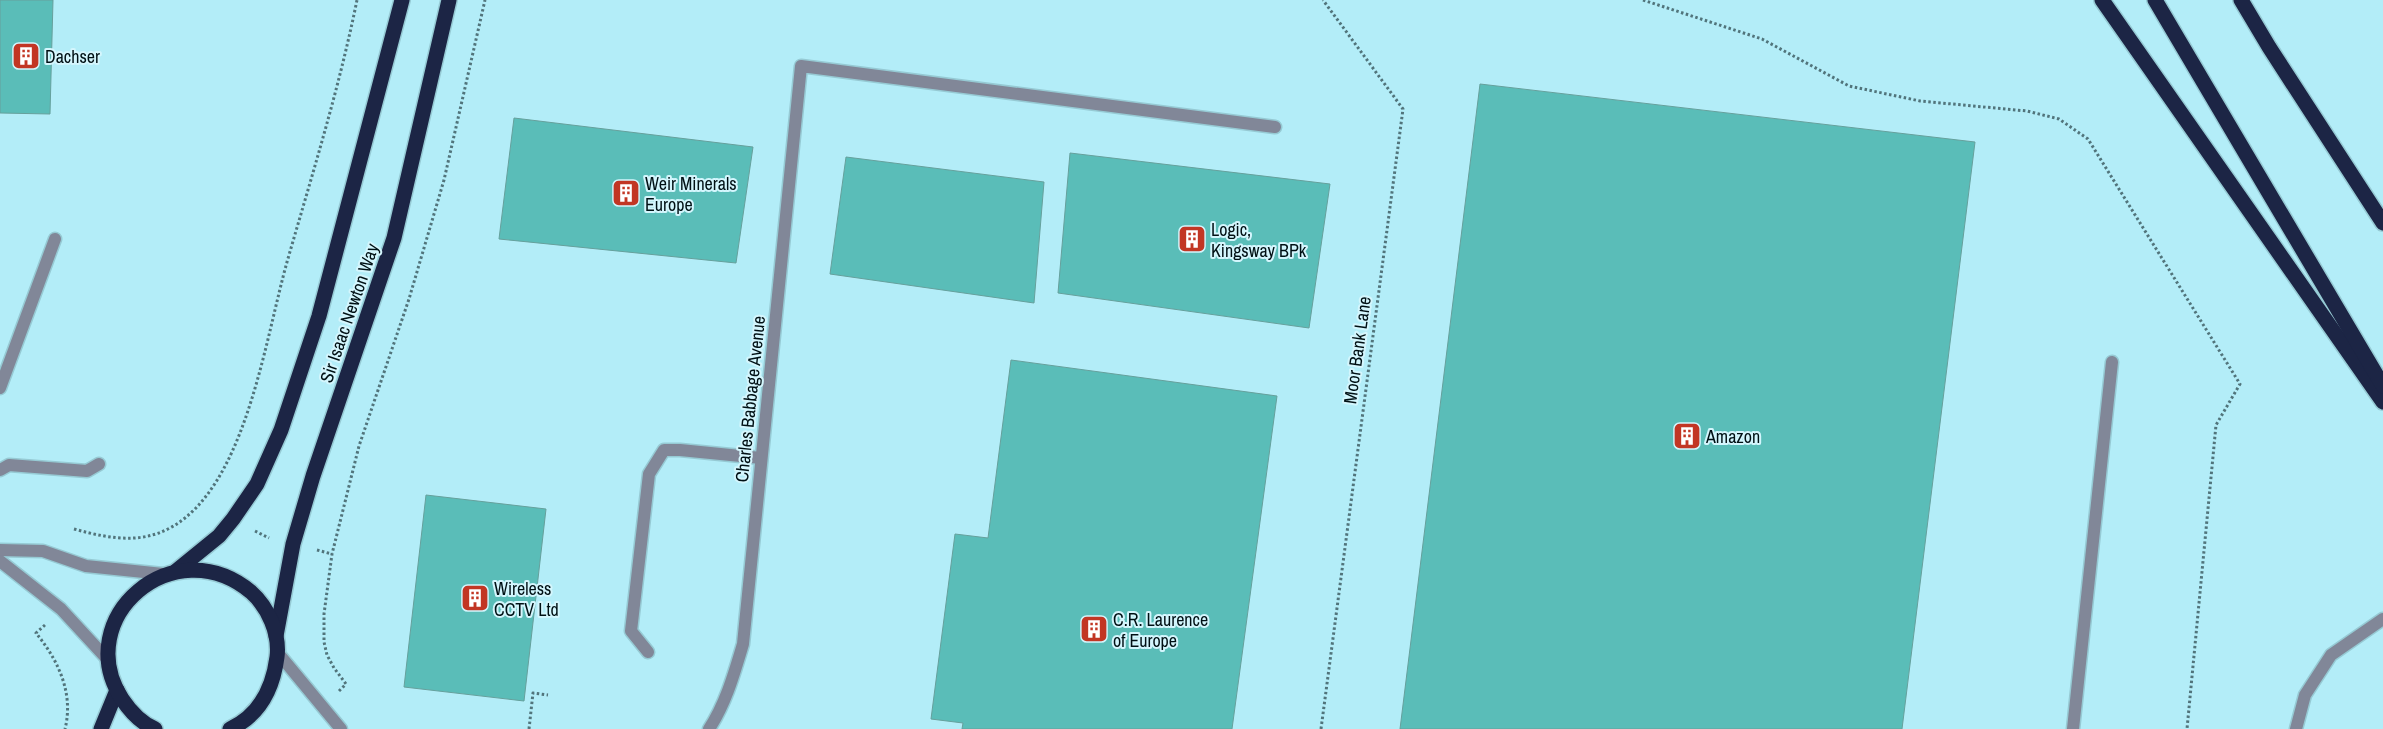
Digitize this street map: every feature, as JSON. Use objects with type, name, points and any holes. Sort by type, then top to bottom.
[{"type":"highway","name":"Sir Isaac Newton Way","points":[[116,690],[109,661],[111,634],[122,608],[140,588],[170,573],[219,536],[257,484],[281,430],[319,316],[402,0]]},
{"type":"highway","name":"Sir Isaac Newton Way","points":[[276,636],[293,544],[313,476],[394,238],[449,0]]},
{"type":"highway","points":[[2102,0],[2383,402]]},
{"type":"highway","points":[[2155,0],[2383,386]]},
{"type":"highway","points":[[2242,0],[2269,47],[2383,223]]},
{"type":"highway","points":[[170,573],[205,570],[220,573],[239,583],[256,597],[269,615],[276,636],[278,653],[274,680],[261,704],[242,724],[230,729]]},
{"type":"highway","points":[[101,729],[116,690]]},
{"type":"highway","points":[[116,690],[129,710],[155,729]]},
{"type":"street","name":"Charles Babbage Avenue","points":[[709,729],[718,716],[732,683],[743,644],[801,66],[1275,127]]},
{"type":"street","points":[[0,388],[55,238]]},
{"type":"street","points":[[2073,729],[2112,362]]},
{"type":"street","points":[[648,652],[631,631],[649,474],[656,461],[664,450],[761,458]]},
{"type":"street","points":[[0,470],[9,465],[87,471],[99,464]]},
{"type":"street","points":[[0,550],[43,551],[86,566],[170,573]]},
{"type":"street","points":[[0,561],[61,609],[109,661]]},
{"type":"street","points":[[2296,729],[2305,695],[2331,655],[2383,619]]},
{"type":"street","points":[[278,653],[341,729]]},
{"type":"path","points":[[74,529],[115,539],[133,539],[152,535],[169,529],[185,518],[202,502],[217,480],[231,451],[254,391],[273,312],[345,62],[358,0]]},
{"type":"path","points":[[338,692],[346,684],[327,655],[324,629],[332,554],[359,446],[409,299],[444,180],[485,0]]},
{"type":"path","name":"Moor Bank Lane","points":[[1321,729],[1403,109],[1323,0]]},
{"type":"path","points":[[1643,0],[1762,39],[1849,86],[1920,102],[2027,111],[2059,119],[2088,139],[2240,384],[2216,426],[2188,729]]},
{"type":"path","points":[[202,502],[263,536],[332,554]]},
{"type":"path","points":[[36,633],[55,660],[63,678],[67,699],[65,729]]},
{"type":"path","points":[[529,729],[533,693],[548,694]]},
{"type":"building","name":"Dachser","points":[[0,0],[53,0],[50,114],[0,113]]},
{"type":"building","name":"Amazon","points":[[1480,84],[1975,142],[1902,729],[1400,729]]},
{"type":"building","name":"Weir Minerals Europe","points":[[514,118],[753,147],[736,263],[499,239]]},
{"type":"building","name":"Logic, Kingsway BPk","points":[[1070,153],[1330,184],[1309,328],[1058,293]]},
{"type":"building","points":[[846,157],[1044,182],[1034,303],[830,274]]},
{"type":"building","name":"C.R. Laurence of Europe","points":[[1011,360],[1277,396],[1232,729],[962,729],[963,723],[931,719],[955,534],[988,538]]},
{"type":"building","name":"Wireless CCTV Ltd","points":[[426,495],[546,509],[524,701],[404,687]]},
{"type":"place","name":"Dachser","points":[[26,56]]},
{"type":"place","name":"Weir Minerals Europe","points":[[626,193]]},
{"type":"place","name":"Logic, Kingsway BPk","points":[[1192,239]]},
{"type":"place","name":"Amazon","points":[[1687,436]]},
{"type":"place","name":"Wireless CCTV Ltd","points":[[475,598]]},
{"type":"place","name":"C.R. Laurence of Europe","points":[[1094,629]]}]
